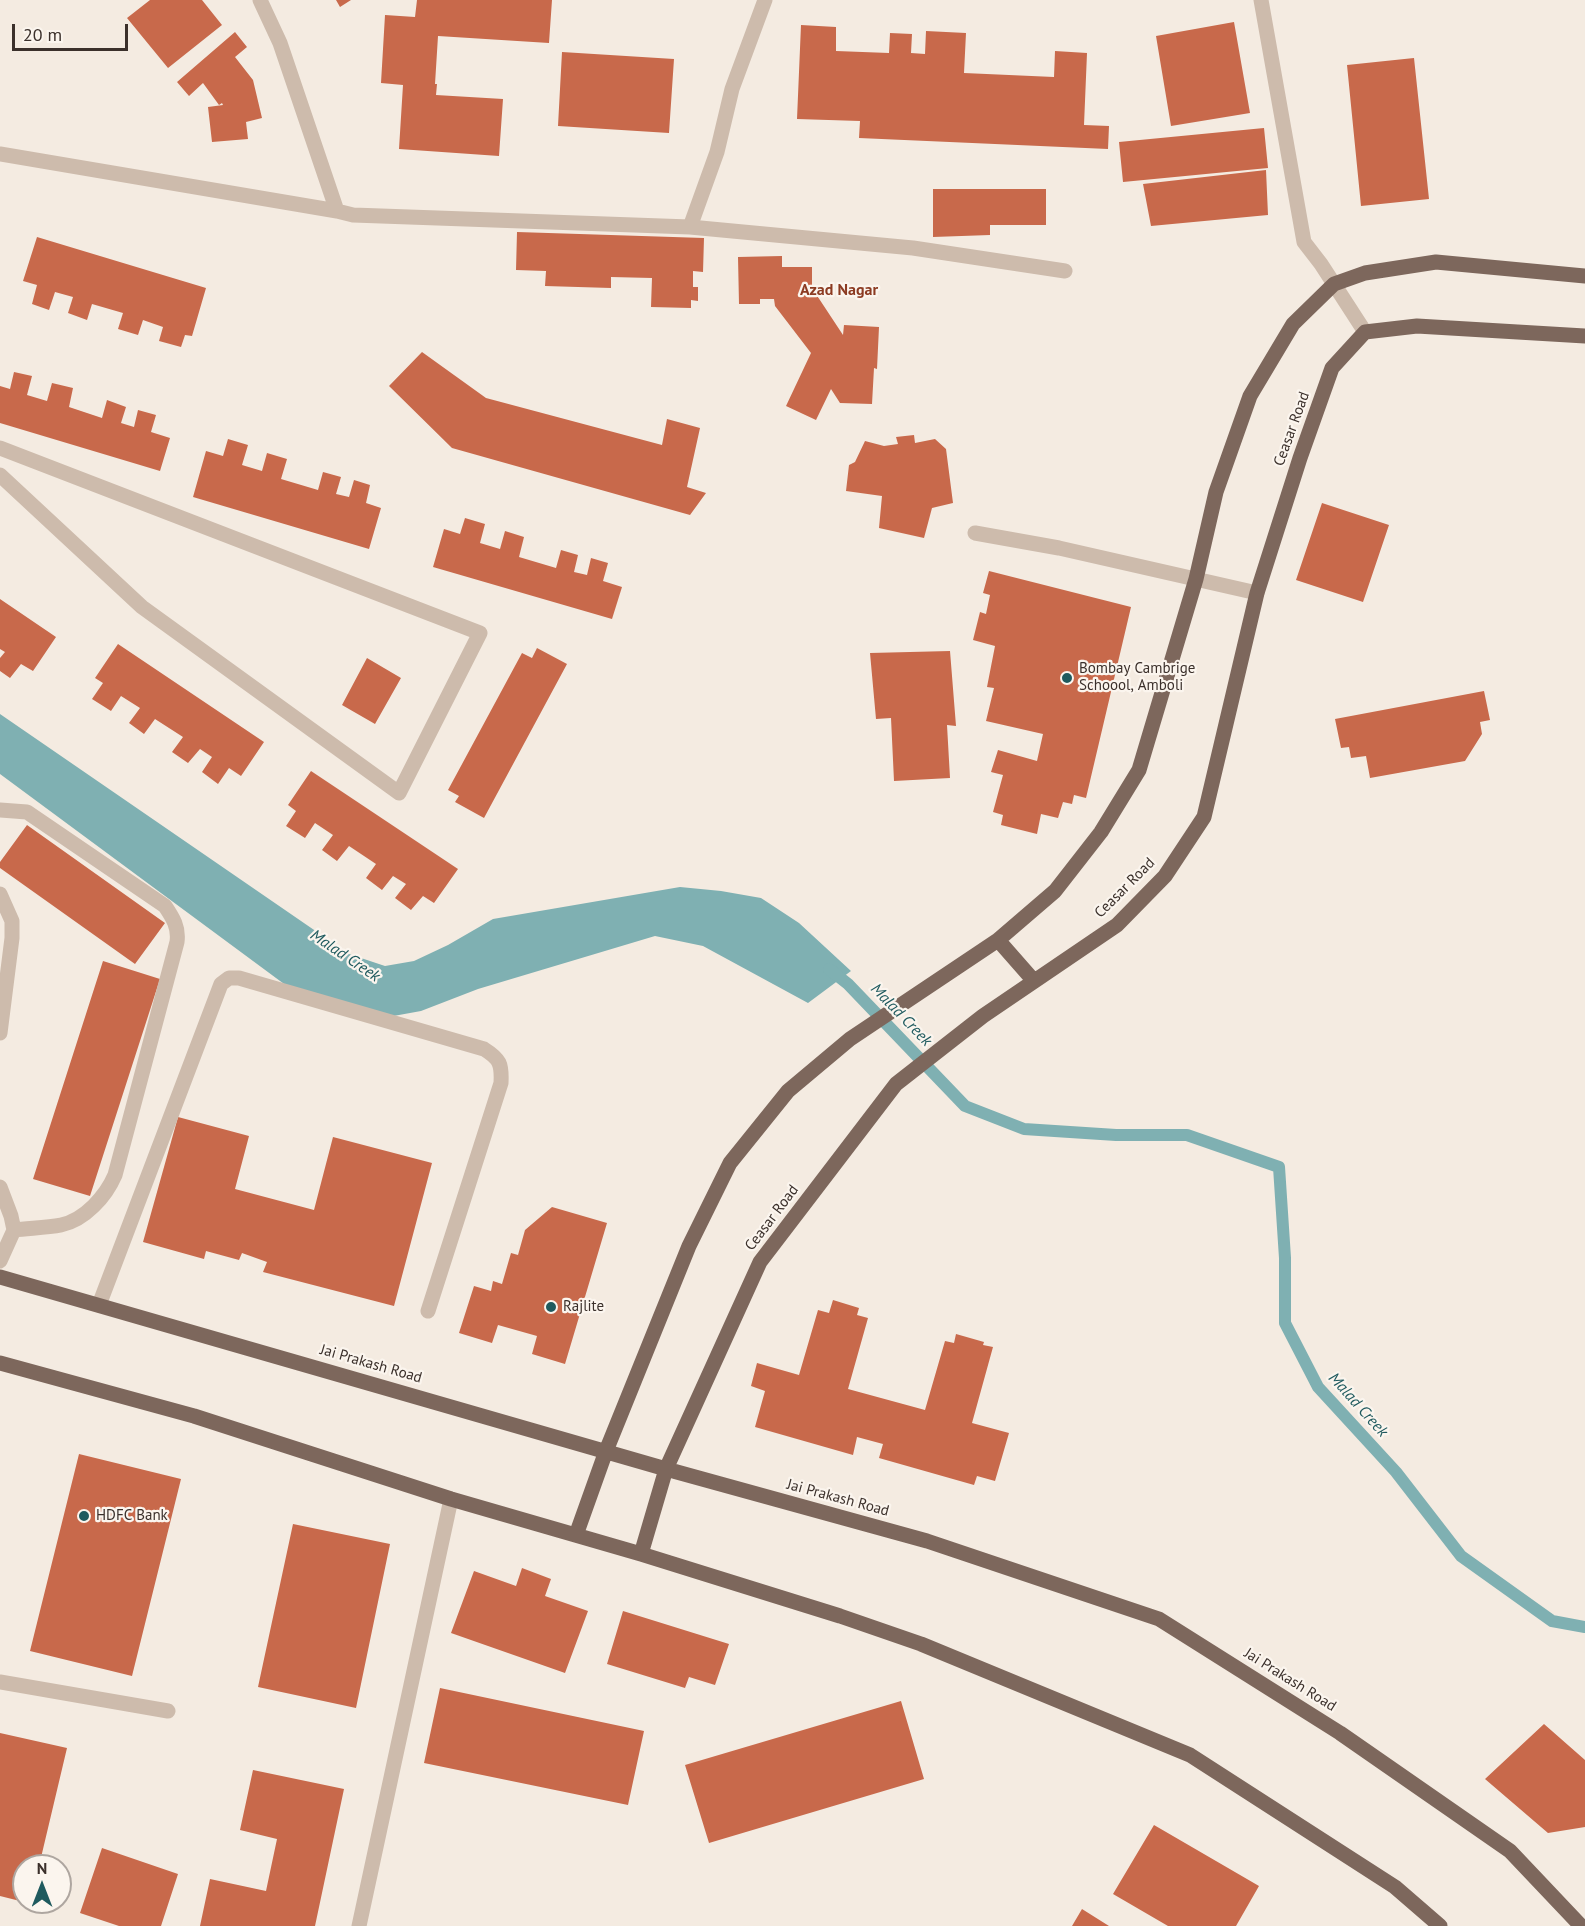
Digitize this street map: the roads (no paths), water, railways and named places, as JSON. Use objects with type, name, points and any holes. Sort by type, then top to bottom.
[{"type":"main road","points":[[576,1535],[606,1451],[689,1246],[730,1163],[788,1091],[856,1035],[998,940],[1055,891],[1101,832],[1139,770],[1196,579],[1216,492],[1250,396],[1293,324],[1334,284],[1365,273],[1436,262],[1585,276]]},
{"type":"main road","points":[[1365,332],[1417,326],[1585,336]]},
{"type":"main road","name":"Ceasar Road","points":[[641,1554],[666,1469],[760,1262],[896,1084],[983,1016],[1117,925],[1165,876],[1204,817],[1257,593],[1300,458],[1332,368],[1365,332]]},
{"type":"main road","points":[[998,940],[1034,981]]},
{"type":"main road","name":"Jai Prakash Road","points":[[0,1277],[666,1469],[927,1541],[1159,1619],[1340,1732],[1510,1851],[1581,1926]]},
{"type":"main road","points":[[0,1363],[194,1416],[451,1499],[641,1554],[840,1616],[921,1644],[1190,1755],[1395,1887],[1440,1926]]},
{"type":"street","points":[[260,0],[280,43],[337,211]]},
{"type":"street","points":[[690,226],[717,152],[732,88],[765,0]]},
{"type":"street","points":[[1261,0],[1304,242],[1365,332]]},
{"type":"street","points":[[0,154],[353,215],[690,226],[913,248],[1065,271]]},
{"type":"street","points":[[0,448],[480,633],[399,793],[142,607],[0,475]]},
{"type":"street","points":[[975,533],[1059,548],[1257,593]]},
{"type":"street","points":[[0,810],[27,812],[165,906],[178,931],[177,942],[110,1188],[84,1214],[63,1225],[14,1230]]},
{"type":"street","points":[[0,894],[12,921],[12,938],[0,1033]]},
{"type":"street","points":[[99,1305],[221,984],[229,978],[239,978],[484,1050],[495,1056],[502,1067],[501,1083],[428,1311]]},
{"type":"street","points":[[0,1187],[14,1230],[0,1261]]},
{"type":"street","points":[[359,1926],[451,1499]]},
{"type":"street","points":[[0,1682],[168,1711]]},
{"type":"water","points":[[0,714],[349,954],[385,966],[414,961],[448,945],[493,919],[680,887],[761,898],[799,923],[851,971],[808,1003],[703,946],[655,936],[478,989],[421,1011],[366,1021],[299,995],[0,774]]},
{"type":"waterway","name":"Malad Creek","points":[[829,969],[848,984],[965,1106],[1024,1129],[1116,1135],[1187,1135],[1279,1167],[1285,1258],[1285,1323],[1318,1387],[1396,1472],[1461,1556],[1552,1621],[1585,1627]]},
{"type":"place","name":"Bombay Cambrige Schoool, Amboli","points":[[1067,678]]},
{"type":"place","name":"Rajlite","points":[[551,1307]]},
{"type":"place","name":"HDFC Bank","points":[[84,1516]]},
{"type":"district","name":"Azad Nagar","points":[[839,290]]}]
